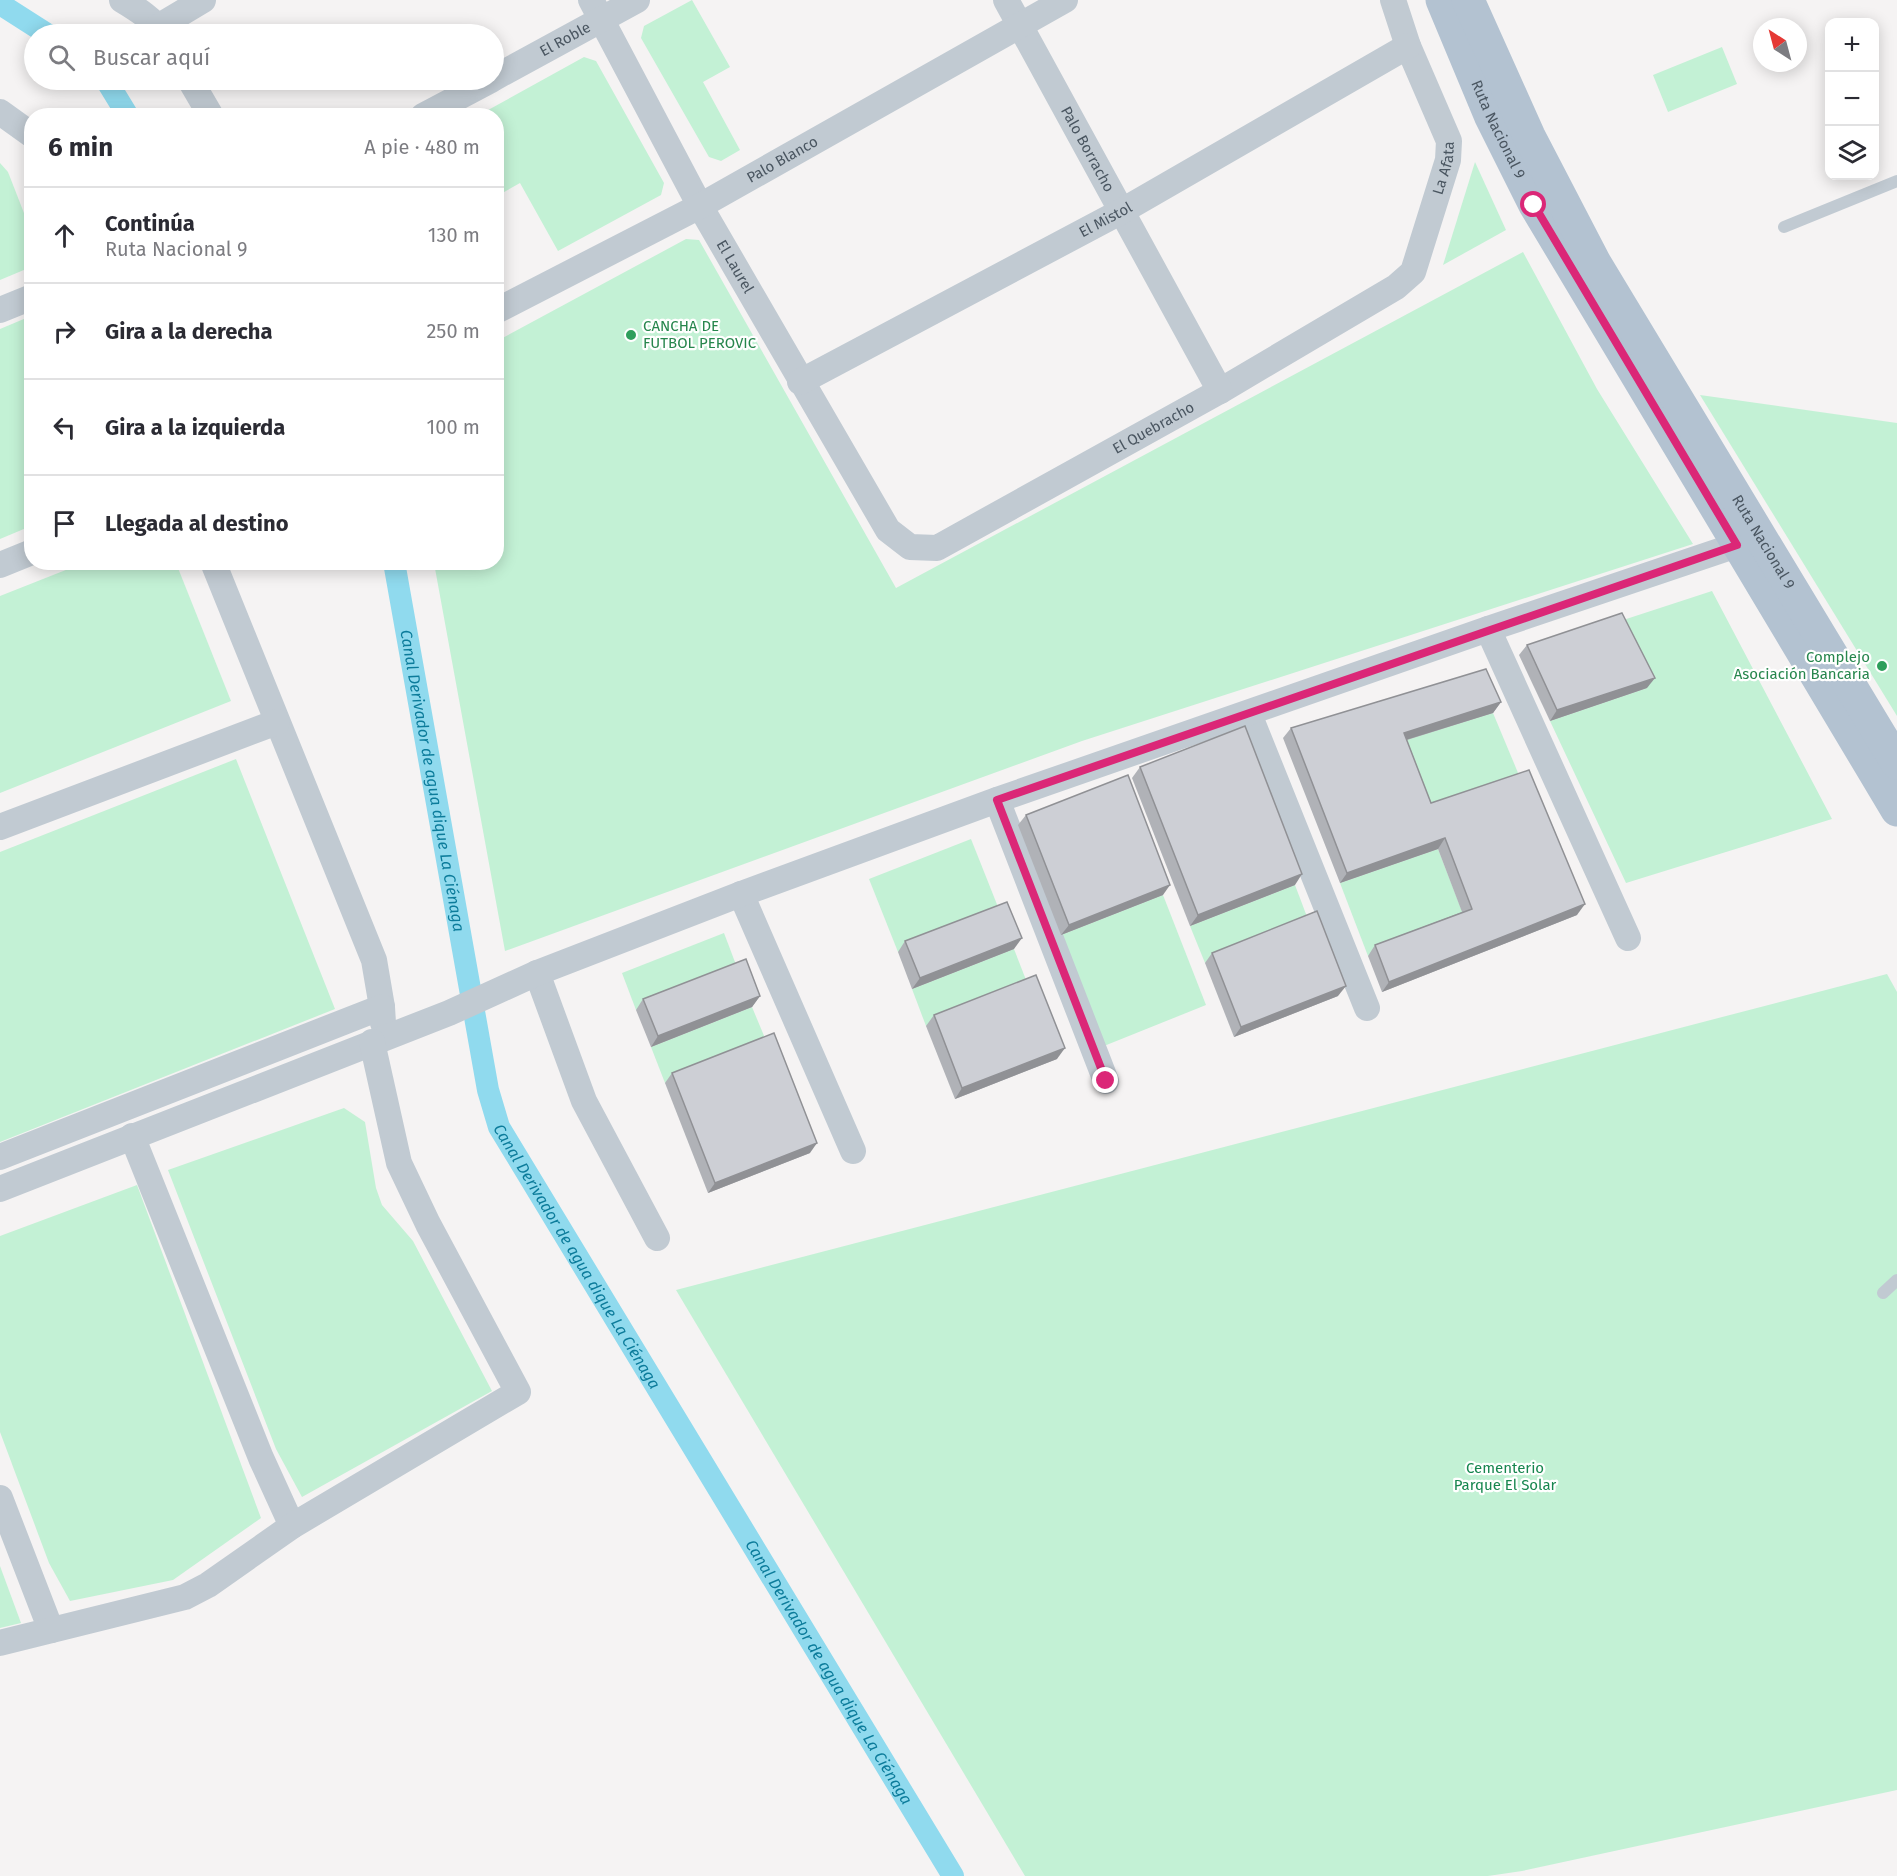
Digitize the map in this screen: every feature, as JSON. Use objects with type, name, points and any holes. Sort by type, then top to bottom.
[{"type":"main road","name":"Ruta Nacional 9","points":[[1442,0],[1490,115],[1534,205],[1897,810]]},
{"type":"main road","name":"Ruta Nacional 9","points":[[1468,0],[1528,136],[1595,263],[1897,763]]},
{"type":"street","points":[[122,0],[151,24]]},
{"type":"street","points":[[170,24],[203,0]]},
{"type":"street","name":"El Roble","points":[[504,71],[596,10],[636,0]]},
{"type":"street","name":"Palo Borracho","points":[[1006,0],[1220,391]]},
{"type":"street","name":"Palo Blanco","points":[[504,307],[700,206],[1065,0]]},
{"type":"street","name":"La Afata","points":[[1393,0],[1408,46],[1449,141],[1448,160],[1413,272]]},
{"type":"street","name":"El Laurel","points":[[596,10],[700,206],[800,382],[888,530]]},
{"type":"street","name":"El Mistol","points":[[800,382],[1122,211],[1408,46]]},
{"type":"street","points":[[196,90],[206,108]]},
{"type":"street","name":"El Roble","points":[[438,108],[471,90]]},
{"type":"street","points":[[0,112],[24,129]]},
{"type":"street","name":"El Quebracho","points":[[888,530],[910,547],[937,548],[1220,391],[1396,287],[1413,272]]},
{"type":"street","points":[[0,310],[24,300]]},
{"type":"street","points":[[0,1189],[449,1012],[537,973],[741,894],[997,800],[1737,545]]},
{"type":"street","points":[[0,565],[24,555]]},
{"type":"street","points":[[0,1643],[184,1597],[208,1585],[292,1526],[518,1392],[428,1224],[399,1163],[379,1040],[382,1007],[374,960],[216,570]]},
{"type":"street","points":[[1488,629],[1628,938]]},
{"type":"street","points":[[1249,714],[1367,1008]]},
{"type":"street","points":[[0,827],[277,722]]},
{"type":"street","points":[[997,800],[1106,1081]]},
{"type":"street","points":[[741,894],[853,1151]]},
{"type":"street","points":[[537,973],[584,1101],[657,1238]]},
{"type":"street","points":[[0,1157],[382,1007]]},
{"type":"street","points":[[132,1136],[261,1458],[292,1526]]},
{"type":"street","points":[[0,1498],[51,1630]]},
{"type":"lane","points":[[1784,227],[1897,181]]},
{"type":"lane","points":[[1883,1293],[1897,1280]]},
{"type":"green space","points":[[692,0],[730,67],[703,82],[740,150],[721,161],[709,157],[641,38],[644,26]]},
{"type":"green space","points":[[1722,47],[1737,84],[1668,112],[1653,75]]},
{"type":"green space","points":[[584,57],[596,61],[664,183],[661,195],[558,251],[520,183],[504,192],[504,108],[492,108]]},
{"type":"green space","points":[[1475,162],[1506,230],[1443,265]]},
{"type":"green space","points":[[0,163],[8,172],[24,213],[24,270],[0,280]]},
{"type":"green space","points":[[686,239],[699,240],[896,588],[1523,252],[1597,389],[1693,544],[1082,741],[505,951],[435,570],[504,570],[504,337]]},
{"type":"green space","points":[[24,319],[24,529],[0,539],[0,329]]},
{"type":"green space","points":[[1700,395],[1897,423],[1897,716]]},
{"type":"green space","points":[[66,570],[179,570],[231,701],[0,793],[0,596]]},
{"type":"green space","points":[[1712,591],[1832,819],[1626,883],[1550,721],[1647,688],[1614,623]]},
{"type":"green space","points":[[1493,713],[1521,780],[1424,814],[1396,743]]},
{"type":"green space","points":[[236,759],[335,1009],[0,1142],[0,852]]},
{"type":"green space","points":[[971,839],[1000,912],[898,952],[869,879]]},
{"type":"green space","points":[[1438,849],[1465,919],[1368,956],[1340,883]]},
{"type":"green space","points":[[1295,885],[1309,922],[1205,963],[1190,926]]},
{"type":"green space","points":[[1163,895],[1206,1005],[1104,1046],[1061,935]]},
{"type":"green space","points":[[724,933],[738,970],[636,1010],[622,973]]},
{"type":"green space","points":[[1014,949],[1028,985],[926,1026],[912,989]]},
{"type":"green space","name":"Cementerio Parque El Solar","points":[[1887,974],[1897,992],[1897,1790],[1522,1871],[1488,1876],[1025,1876],[676,1290]]},
{"type":"green space","points":[[752,1007],[767,1043],[665,1083],[651,1047]]},
{"type":"green space","points":[[344,1108],[365,1122],[376,1188],[382,1205],[413,1241],[492,1391],[302,1497],[276,1449],[168,1170]]},
{"type":"green space","points":[[137,1185],[261,1518],[173,1580],[70,1601],[49,1563],[0,1432],[0,1236]]},
{"type":"green space","points":[[0,1566],[21,1623],[0,1628]]},
{"type":"building","points":[[1622,613],[1655,678],[1557,710],[1527,645]]},
{"type":"building","points":[[1486,669],[1501,702],[1404,733],[1431,803],[1529,770],[1585,904],[1389,982],[1375,945],[1472,909],[1445,838],[1347,873],[1291,728]]},
{"type":"building","points":[[1245,726],[1302,874],[1198,915],[1140,767]]},
{"type":"building","points":[[1128,775],[1170,885],[1069,925],[1026,815]]},
{"type":"building","points":[[1007,902],[1022,938],[920,978],[905,941]]},
{"type":"building","points":[[1317,911],[1346,986],[1241,1027],[1212,953]]},
{"type":"building","points":[[746,959],[760,996],[658,1036],[643,999]]},
{"type":"building","points":[[1036,975],[1065,1048],[962,1088],[934,1015]]},
{"type":"building","points":[[774,1033],[817,1143],[715,1183],[672,1073]]},
{"type":"waterway","name":"Canal Derivador de agua dique La Ciénaga","points":[[0,4],[31,24]]},
{"type":"waterway","name":"Canal Derivador de agua dique La Ciénaga","points":[[112,90],[123,108]]},
{"type":"waterway","name":"Canal Derivador de agua dique La Ciénaga","points":[[395,570],[488,1090],[499,1127],[953,1876]]},
{"type":"place","name":"CANCHA DE FUTBOL PEROVIC","points":[[631,335]]},
{"type":"place","name":"Complejo Asociación Bancaria","points":[[1882,666]]},
{"type":"route","points":[[1106,1081],[997,800],[1737,545],[1534,205]]}]
